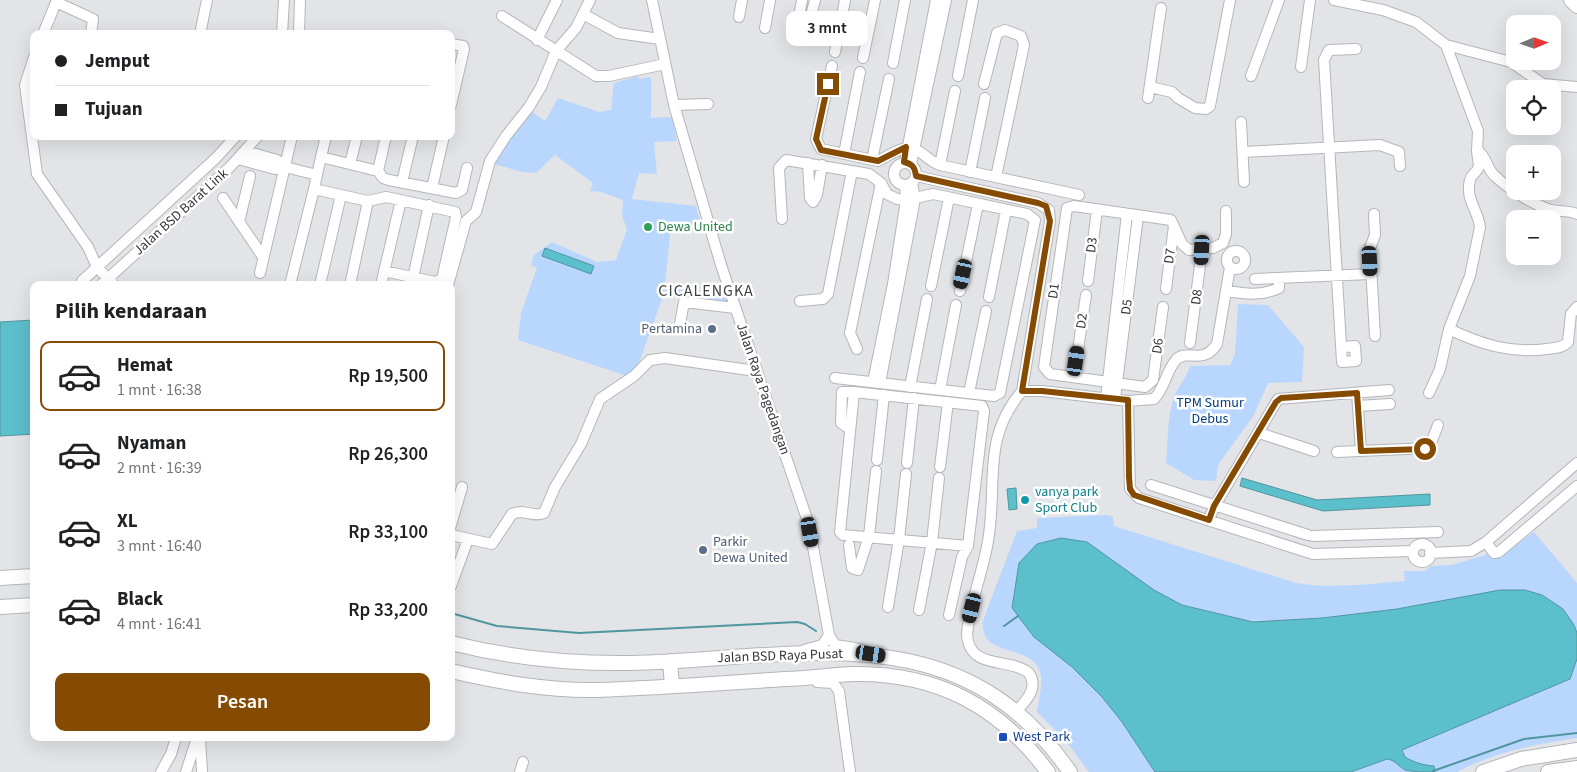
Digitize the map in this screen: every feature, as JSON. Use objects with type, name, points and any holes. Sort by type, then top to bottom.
[{"type":"main road","points":[[1571,0],[1577,6]]},
{"type":"main road","points":[[0,578],[30,576]]},
{"type":"main road","points":[[0,608],[30,605]]},
{"type":"main road","name":"Jalan BSD Raya Pusat","points":[[455,645],[501,656],[592,663],[793,655],[871,654],[928,665],[952,672],[988,691],[1016,712],[1045,738],[1070,772]]},
{"type":"main road","points":[[670,661],[672,686]]},
{"type":"main road","points":[[923,682],[928,665]]},
{"type":"main road","name":"Jalan BSD Raya Pusat","points":[[455,672],[501,682],[552,689],[596,690],[875,675],[923,682],[978,704],[1001,721],[1031,749],[1048,772]]},
{"type":"main road","points":[[1483,772],[1521,759],[1577,750]]},
{"type":"main road","points":[[1548,772],[1577,768]]},
{"type":"street","points":[[201,30],[207,0]]},
{"type":"street","points":[[282,30],[284,0]]},
{"type":"street","points":[[298,30],[300,0]]},
{"type":"street","points":[[536,40],[557,0]]},
{"type":"street","points":[[449,281],[466,221],[476,212],[490,161],[506,136],[529,107],[541,87],[556,51],[576,28],[590,0]]},
{"type":"street","name":"Jalan Raya Pagedangan","points":[[652,0],[674,105],[735,308],[809,525],[829,635]]},
{"type":"street","points":[[739,17],[742,0]]},
{"type":"street","points":[[765,28],[770,0]]},
{"type":"street","points":[[802,0],[797,27],[807,31],[815,0]]},
{"type":"street","points":[[835,52],[845,0]]},
{"type":"street","points":[[862,58],[874,0]]},
{"type":"street","points":[[893,63],[905,0]]},
{"type":"street","points":[[908,163],[936,0]]},
{"type":"street","points":[[910,148],[946,0]]},
{"type":"street","points":[[958,76],[973,0]]},
{"type":"street","points":[[1150,87],[1172,92],[1195,108],[1206,109],[1210,106],[1230,0]]},
{"type":"street","points":[[1251,76],[1279,0]]},
{"type":"street","points":[[1301,67],[1310,0]]},
{"type":"street","points":[[1334,0],[1383,10],[1416,22],[1446,45],[1511,62],[1543,84],[1577,87]]},
{"type":"street","points":[[45,30],[56,1],[93,19],[92,30]]},
{"type":"street","points":[[1148,98],[1161,8]]},
{"type":"street","points":[[583,14],[618,33],[660,39]]},
{"type":"street","points":[[502,16],[536,40],[601,77],[666,64]]},
{"type":"street","points":[[984,84],[997,33],[1004,30],[1021,36],[1024,45],[996,177]]},
{"type":"street","points":[[455,45],[463,46],[464,49],[455,88]]},
{"type":"street","points":[[1429,393],[1440,370],[1449,329],[1470,276],[1479,234],[1479,220],[1469,199],[1470,180],[1479,167],[1477,151],[1478,131],[1446,45]]},
{"type":"street","points":[[1341,347],[1324,60],[1329,50],[1356,49]]},
{"type":"street","points":[[832,66],[817,142],[821,150],[878,161],[910,148]]},
{"type":"street","points":[[30,69],[25,85],[30,122]]},
{"type":"street","points":[[844,154],[860,72]]},
{"type":"street","points":[[872,160],[889,79]]},
{"type":"street","points":[[940,165],[954,90]]},
{"type":"street","points":[[970,172],[984,98]]},
{"type":"street","points":[[674,105],[708,104]]},
{"type":"street","points":[[1241,122],[1244,182]]},
{"type":"street","points":[[32,140],[37,174],[88,247],[97,267],[107,281]]},
{"type":"street","name":"Jalan BSD Barat Link","points":[[86,281],[97,267],[216,158],[232,140]]},
{"type":"street","name":"Jalan BSD Barat Link","points":[[110,281],[238,159],[255,140]]},
{"type":"street","points":[[260,273],[291,140]]},
{"type":"street","points":[[291,281],[325,140]]},
{"type":"street","points":[[350,164],[356,140]]},
{"type":"street","points":[[378,171],[385,140]]},
{"type":"street","points":[[402,182],[412,140]]},
{"type":"street","points":[[432,188],[443,140]]},
{"type":"street","points":[[1243,152],[1380,145],[1399,152],[1400,166]]},
{"type":"street","points":[[910,148],[940,165],[1079,195]]},
{"type":"street","points":[[245,151],[277,160],[285,167]]},
{"type":"street","points":[[1477,151],[1482,154],[1493,175],[1510,190],[1549,209],[1567,210],[1577,214]]},
{"type":"street","points":[[321,157],[378,171],[383,178],[460,192],[467,168]]},
{"type":"street","points":[[238,159],[275,169],[285,167],[317,175]]},
{"type":"street","points":[[782,219],[780,165],[786,160],[822,165],[874,176],[892,197],[911,199],[933,194],[1027,214],[1032,217],[1035,223],[1000,393],[994,396],[835,378]]},
{"type":"street","points":[[808,163],[810,198],[813,202],[822,165]]},
{"type":"street","points":[[877,383],[893,284],[911,199],[911,181],[915,169],[908,163],[898,164],[894,170],[894,177],[898,183],[911,181],[1038,203],[1049,210],[1050,221],[1022,391],[1004,416],[996,435],[983,476],[968,546],[962,557],[949,614]]},
{"type":"street","points":[[800,301],[823,299],[828,294],[852,172]]},
{"type":"street","points":[[240,222],[250,176]]},
{"type":"street","points":[[857,350],[850,333],[881,183]]},
{"type":"street","points":[[314,189],[368,201],[386,197],[452,210],[456,217],[442,280],[438,281]]},
{"type":"street","points":[[321,281],[341,195]]},
{"type":"street","points":[[223,198],[263,257]]},
{"type":"street","points":[[931,286],[949,198]]},
{"type":"street","points":[[382,281],[401,200]]},
{"type":"street","points":[[351,281],[368,201]]},
{"type":"street","points":[[960,291],[978,204]]},
{"type":"street","points":[[413,278],[429,205]]},
{"type":"street","name":"D1","points":[[1074,377],[1050,374],[1044,367],[1066,211],[1069,207],[1097,210]]},
{"type":"street","points":[[989,297],[1006,210]]},
{"type":"street","points":[[1097,210],[1168,219],[1174,223],[1185,248],[1202,250],[1224,243],[1226,211]]},
{"type":"street","name":"D3","points":[[1088,281],[1097,210]]},
{"type":"street","name":"D5","points":[[1111,398],[1127,214]]},
{"type":"street","points":[[1374,214],[1376,235],[1370,248],[1375,336]]},
{"type":"street","name":"D5","points":[[1112,384],[1138,216]]},
{"type":"street","name":"D7","points":[[1166,289],[1174,223]]},
{"type":"street","name":"D8","points":[[1190,343],[1202,250]]},
{"type":"street","points":[[1022,391],[1042,391],[1128,400],[1154,399],[1176,360],[1180,357],[1201,357],[1212,352],[1218,344],[1230,268]]},
{"type":"street","points":[[384,271],[430,281]]},
{"type":"street","points":[[1255,280],[1371,274]]},
{"type":"street","points":[[1227,291],[1248,294],[1269,292],[1279,288],[1279,278]]},
{"type":"street","name":"D2","points":[[1074,377],[1086,295]]},
{"type":"street","points":[[910,387],[928,299]]},
{"type":"street","points":[[679,329],[684,302],[735,308]]},
{"type":"street","points":[[940,390],[956,304]]},
{"type":"street","name":"D6","points":[[1112,384],[1138,387],[1150,384],[1153,380],[1164,307]]},
{"type":"street","points":[[1449,329],[1498,348],[1526,351],[1560,347],[1568,342],[1571,314],[1577,307]]},
{"type":"street","points":[[969,393],[986,311]]},
{"type":"street","points":[[455,536],[492,544],[512,514],[522,511],[535,514],[544,513],[555,487],[580,444],[600,399],[634,376],[650,360],[665,358],[756,370]]},
{"type":"street","points":[[1074,377],[1112,384]]},
{"type":"street","points":[[1209,520],[1214,506],[1276,402],[1281,398],[1389,390]]},
{"type":"street","points":[[968,546],[843,534],[839,531],[854,392],[980,405],[983,408],[983,476],[988,542],[968,625],[967,641],[980,657],[1029,673],[1033,685],[1031,694],[1016,712]]},
{"type":"street","points":[[1357,393],[1361,451]]},
{"type":"street","points":[[849,545],[852,568],[858,570],[869,536],[884,395]]},
{"type":"street","points":[[888,607],[899,539],[914,398]]},
{"type":"street","points":[[1128,400],[1129,477],[1130,489],[1134,495],[1313,554],[1413,551],[1414,557],[1418,561],[1423,562],[1428,559],[1430,553],[1471,551],[1486,542],[1577,463]]},
{"type":"street","points":[[919,610],[932,542],[948,402]]},
{"type":"street","points":[[1358,406],[1390,404]]},
{"type":"street","points":[[1337,452],[1428,448],[1438,425]]},
{"type":"street","points":[[1259,433],[1314,451]]},
{"type":"street","points":[[1151,485],[1311,535],[1344,536],[1438,532]]},
{"type":"street","points":[[1486,542],[1494,552],[1499,552],[1577,486]]},
{"type":"street","points":[[455,511],[462,487]]},
{"type":"street","points":[[1344,536],[1344,552]]},
{"type":"street","points":[[455,575],[468,539]]},
{"type":"street","points":[[793,655],[809,647],[822,645],[829,635],[835,645],[855,648],[871,654]]},
{"type":"street","points":[[838,691],[842,682],[875,675]]},
{"type":"street","points":[[786,679],[833,683],[838,691],[850,772]]},
{"type":"street","points":[[161,772],[171,754],[175,741]]},
{"type":"street","points":[[186,772],[198,741]]},
{"type":"street","points":[[199,741],[202,772]]},
{"type":"street","points":[[520,772],[523,762]]},
{"type":"green space","name":"Dewa United","points":[[638,76],[639,79],[651,77],[651,118],[672,117],[677,141],[654,142],[657,174],[639,173],[632,199],[696,206],[702,230],[671,225],[665,285],[711,296],[727,295],[729,305],[663,296],[636,371],[630,377],[518,340],[521,313],[537,268],[531,265],[534,255],[552,242],[597,262],[616,260],[627,229],[622,216],[623,200],[601,192],[590,191],[593,183],[555,155],[536,173],[522,172],[494,164],[510,136],[531,111],[545,121],[558,98],[599,112],[611,110],[614,83]]},
{"type":"green space","name":"TPM Sumur Debus","points":[[1238,304],[1268,305],[1304,347],[1302,382],[1268,383],[1254,415],[1218,465],[1216,481],[1194,480],[1166,463],[1171,407],[1190,366],[1230,365],[1235,354]]},
{"type":"green space","points":[[1108,515],[1113,517],[1114,526],[1296,583],[1323,586],[1405,581],[1404,571],[1425,571],[1431,566],[1452,565],[1488,554],[1498,558],[1534,532],[1577,583],[1577,738],[1500,754],[1457,772],[1089,772],[1066,741],[1037,712],[1041,679],[1039,669],[1035,663],[1029,658],[991,643],[986,638],[982,623],[1017,531],[1037,528],[1037,518]]},
{"type":"shaded area","points":[[545,248],[594,266],[591,274],[542,256]]},
{"type":"shaded area","points":[[30,320],[30,434],[0,436],[0,322]]},
{"type":"shaded area","points":[[1242,478],[1317,500],[1430,494],[1430,505],[1323,511],[1240,486]]},
{"type":"shaded area","points":[[1016,488],[1017,509],[1009,510],[1007,489]]},
{"type":"shaded area","points":[[1061,538],[1087,542],[1154,590],[1182,605],[1253,622],[1322,618],[1397,609],[1500,590],[1525,590],[1542,595],[1563,609],[1577,633],[1577,659],[1570,679],[1402,750],[1405,757],[1409,759],[1434,766],[1435,772],[1405,770],[1387,759],[1351,772],[1155,772],[1122,722],[1102,697],[1072,667],[1034,637],[1012,608],[1019,563],[1037,544]]},
{"type":"waterway","points":[[455,614],[497,626],[579,633],[797,622],[805,624],[816,631]]},
{"type":"waterway","points":[[1004,626],[1018,616]]},
{"type":"waterway","points":[[1433,771],[1524,739],[1577,733]]},
{"type":"place","name":"Dewa United","points":[[648,227]]},
{"type":"place","name":"Pertamina","points":[[712,329]]},
{"type":"place","name":"vanya park Sport Club","points":[[1025,500]]},
{"type":"place","name":"Parkir Dewa United","points":[[703,550]]},
{"type":"place","name":"West Park","points":[[1003,737]]},
{"type":"district","name":"CICALENGKA","points":[[706,291]]},
{"type":"route","points":[[828,84],[816,139],[821,150],[878,161],[894,151],[906,147],[904,162],[911,164],[915,169],[916,176],[1038,203],[1046,206],[1049,210],[1050,221],[1022,391],[1042,391],[1128,400],[1129,477],[1130,489],[1134,495],[1209,520],[1214,506],[1276,402],[1281,398],[1357,393],[1361,451],[1425,449]]}]
